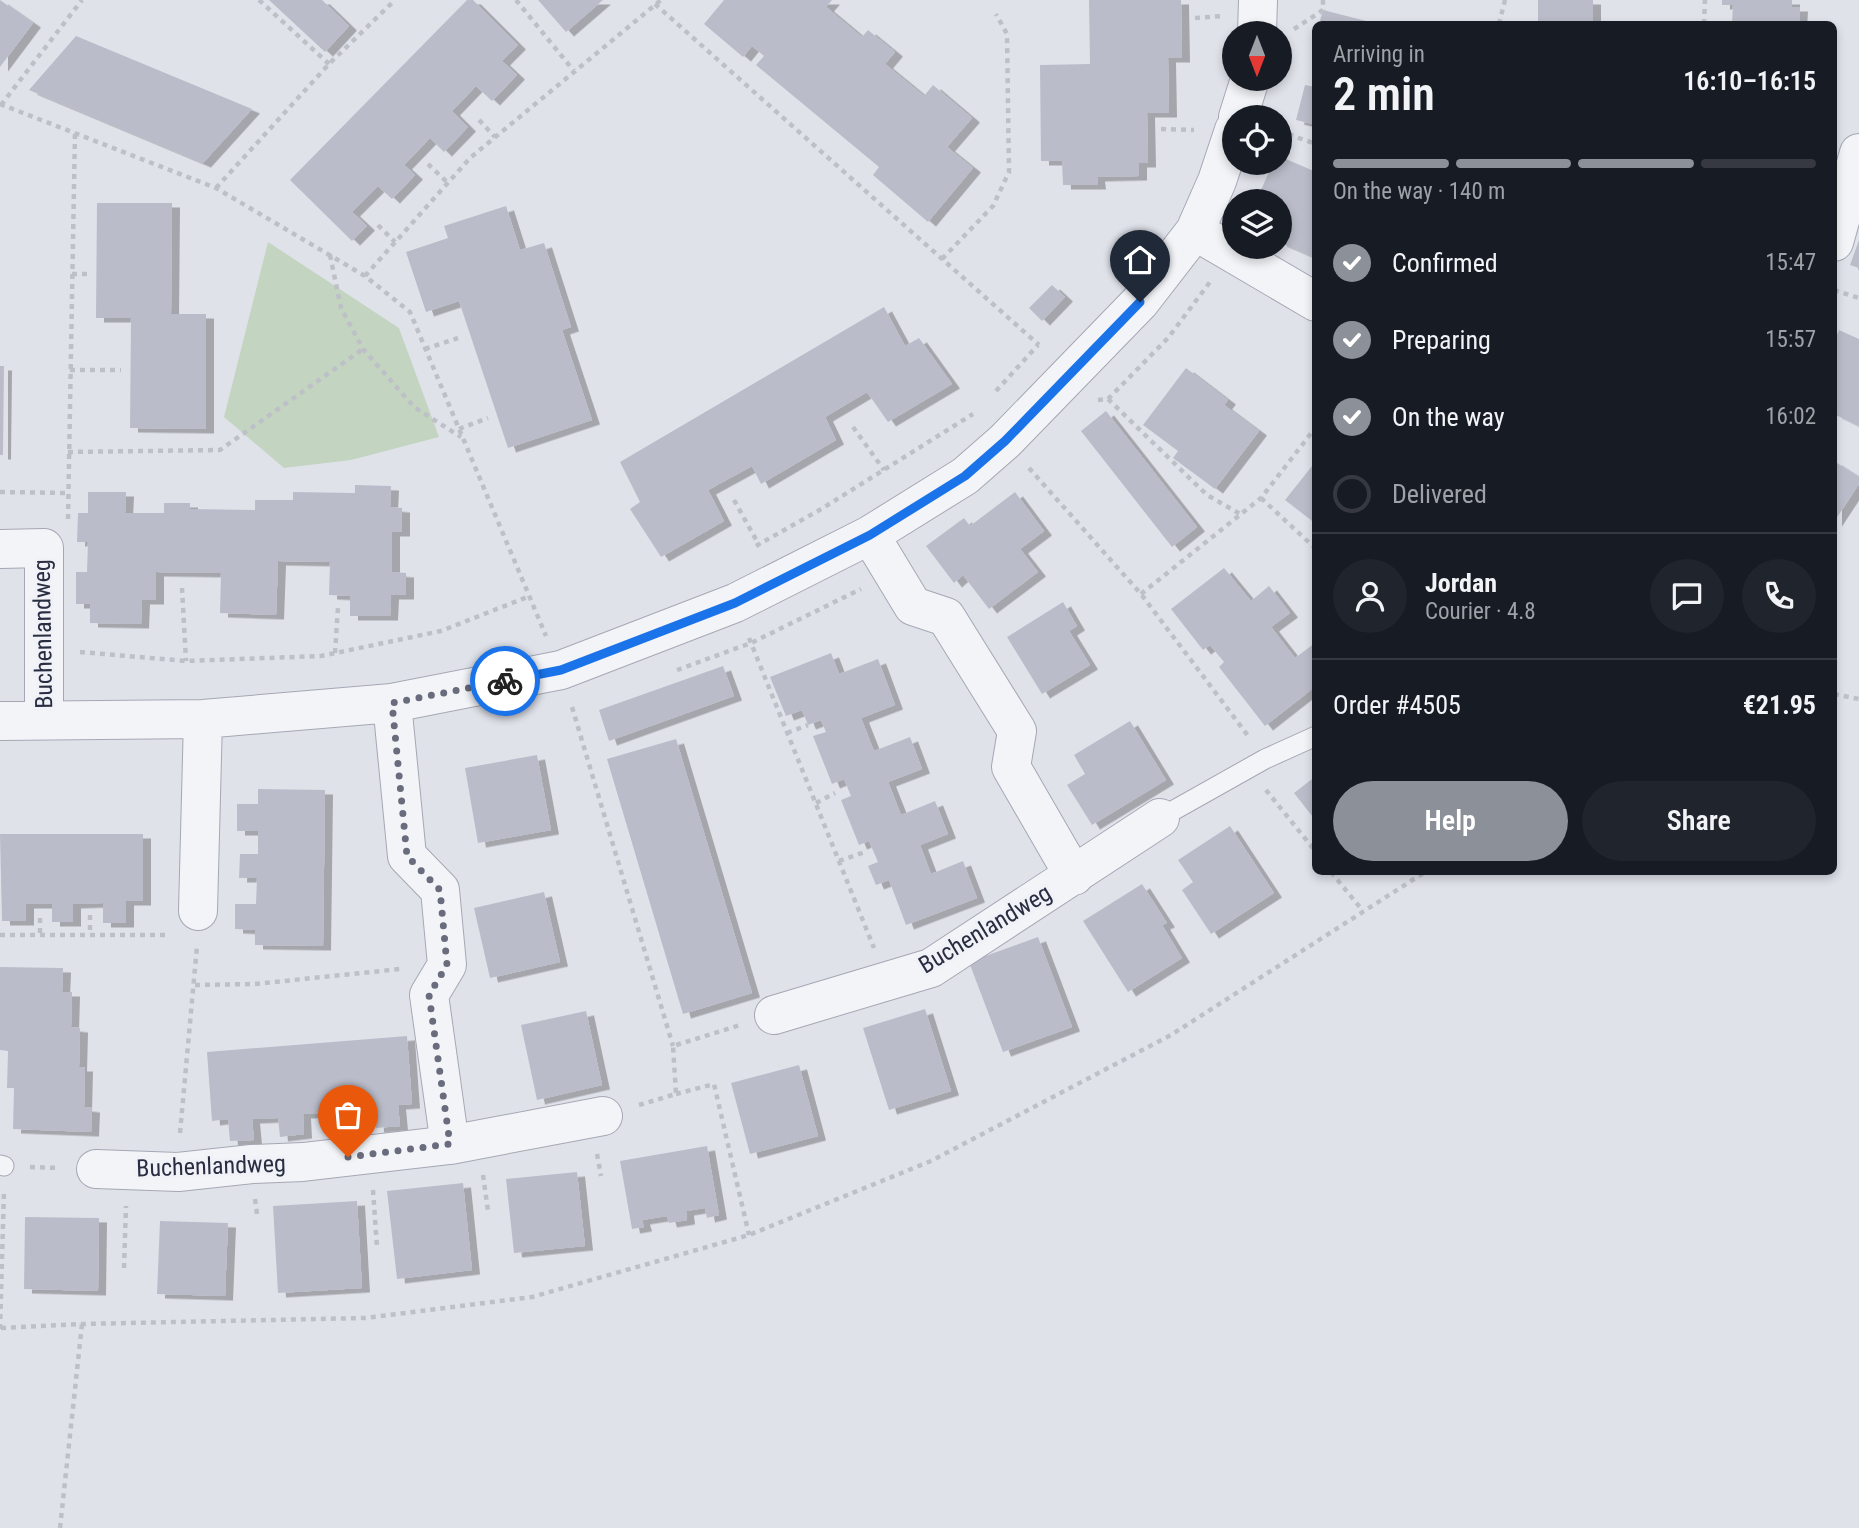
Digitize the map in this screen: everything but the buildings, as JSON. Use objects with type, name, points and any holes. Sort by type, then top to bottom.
[{"type":"street","points":[[1258,0],[1268,21]]},
{"type":"street","points":[[1837,231],[1859,153]]},
{"type":"street","name":"Buchenlandweg","points":[[0,721],[203,719],[392,703],[561,670],[735,603],[870,535],[965,476],[1005,441],[1140,302],[1195,231],[1222,166]]},
{"type":"street","points":[[1195,231],[1312,300]]},
{"type":"street","name":"Buchenlandweg","points":[[870,535],[913,606],[946,617],[1017,731],[1011,767],[1074,876]]},
{"type":"street","name":"Buchenlandweg","points":[[0,549],[44,548],[44,720]]},
{"type":"street","points":[[392,703],[407,856],[440,890],[447,965],[429,995],[450,1144]]},
{"type":"street","points":[[198,923],[203,719]]},
{"type":"street","name":"Buchenlandweg","points":[[774,1015],[931,968],[1160,818]]},
{"type":"street","name":"Buchenlandweg","points":[[111,1169],[178,1172],[303,1162],[450,1144],[603,1116]]},
{"type":"lane","points":[[1160,818],[1257,764],[1312,738]]},
{"type":"path","points":[[82,0],[1,105],[75,131],[216,188],[365,276],[410,312],[561,670],[673,1046],[676,1094]]},
{"type":"path","points":[[259,0],[329,64]]},
{"type":"path","points":[[216,188],[329,64],[395,0]]},
{"type":"path","points":[[516,0],[574,71]]},
{"type":"path","points":[[365,276],[470,158],[662,0]]},
{"type":"path","points":[[1292,25],[1323,10],[1324,0]]},
{"type":"path","points":[[1500,21],[1505,0]]},
{"type":"path","points":[[1704,21],[1705,0]]},
{"type":"path","points":[[655,4],[1038,345],[1068,377]]},
{"type":"path","points":[[942,259],[993,206],[1009,172],[1007,34],[996,14]]},
{"type":"path","points":[[479,120],[495,137]]},
{"type":"path","points":[[68,533],[75,131]]},
{"type":"path","points":[[1292,136],[1312,143]]},
{"type":"path","points":[[428,164],[447,183]]},
{"type":"path","points":[[379,225],[395,242]]},
{"type":"path","points":[[330,255],[341,307],[363,349],[414,407],[461,437]]},
{"type":"path","points":[[72,274],[92,274]]},
{"type":"path","points":[[1837,291],[1859,298]]},
{"type":"path","points":[[425,349],[458,338]]},
{"type":"path","points":[[994,393],[1038,345]]},
{"type":"path","points":[[68,452],[220,450],[363,349]]},
{"type":"path","points":[[70,370],[121,370]]},
{"type":"path","points":[[1108,399],[1207,495],[1240,514]]},
{"type":"path","points":[[748,551],[976,412]]},
{"type":"path","points":[[459,429],[488,418]]},
{"type":"path","points":[[853,427],[884,470]]},
{"type":"path","points":[[1141,594],[1261,498],[1312,432]]},
{"type":"path","points":[[1005,441],[1141,594],[1312,846]]},
{"type":"path","points":[[0,492],[68,493]]},
{"type":"path","points":[[1261,498],[1312,545]]},
{"type":"path","points":[[734,500],[759,545]]},
{"type":"path","points":[[182,587],[186,661]]},
{"type":"path","points":[[43,651],[186,661],[321,656],[441,631],[530,596]]},
{"type":"path","points":[[735,603],[887,981]]},
{"type":"path","points":[[335,653],[338,607]]},
{"type":"path","points":[[1837,695],[1859,699]]},
{"type":"path","points":[[787,733],[808,725]]},
{"type":"path","points":[[816,803],[835,793]]},
{"type":"path","points":[[839,861],[865,852]]},
{"type":"path","points":[[1333,875],[1363,911]]},
{"type":"path","points":[[124,1268],[111,1169],[2,1166],[1,1329],[82,1324],[365,1318],[532,1297],[749,1235],[930,1161],[1171,1035],[1419,875]]},
{"type":"path","points":[[90,915],[90,934]]},
{"type":"path","points":[[40,918],[40,934]]},
{"type":"path","points":[[0,934],[90,934],[198,923],[178,1172]]},
{"type":"path","points":[[195,985],[255,984],[410,968],[429,995]]},
{"type":"path","points":[[673,1046],[774,1015]]},
{"type":"path","points":[[603,1116],[714,1084],[749,1235]]},
{"type":"path","points":[[371,1154],[377,1247]]},
{"type":"path","points":[[60,1528],[82,1324]]},
{"type":"green space","points":[[268,242],[399,328],[439,437],[351,460],[284,468],[224,417]]},
{"type":"way so far","points":[[348,1157],[450,1144],[429,995],[447,965],[440,890],[407,856],[392,703],[505,681]]},
{"type":"route","points":[[505,681],[561,670],[735,603],[870,535],[965,476],[1005,441],[1140,302]]}]
